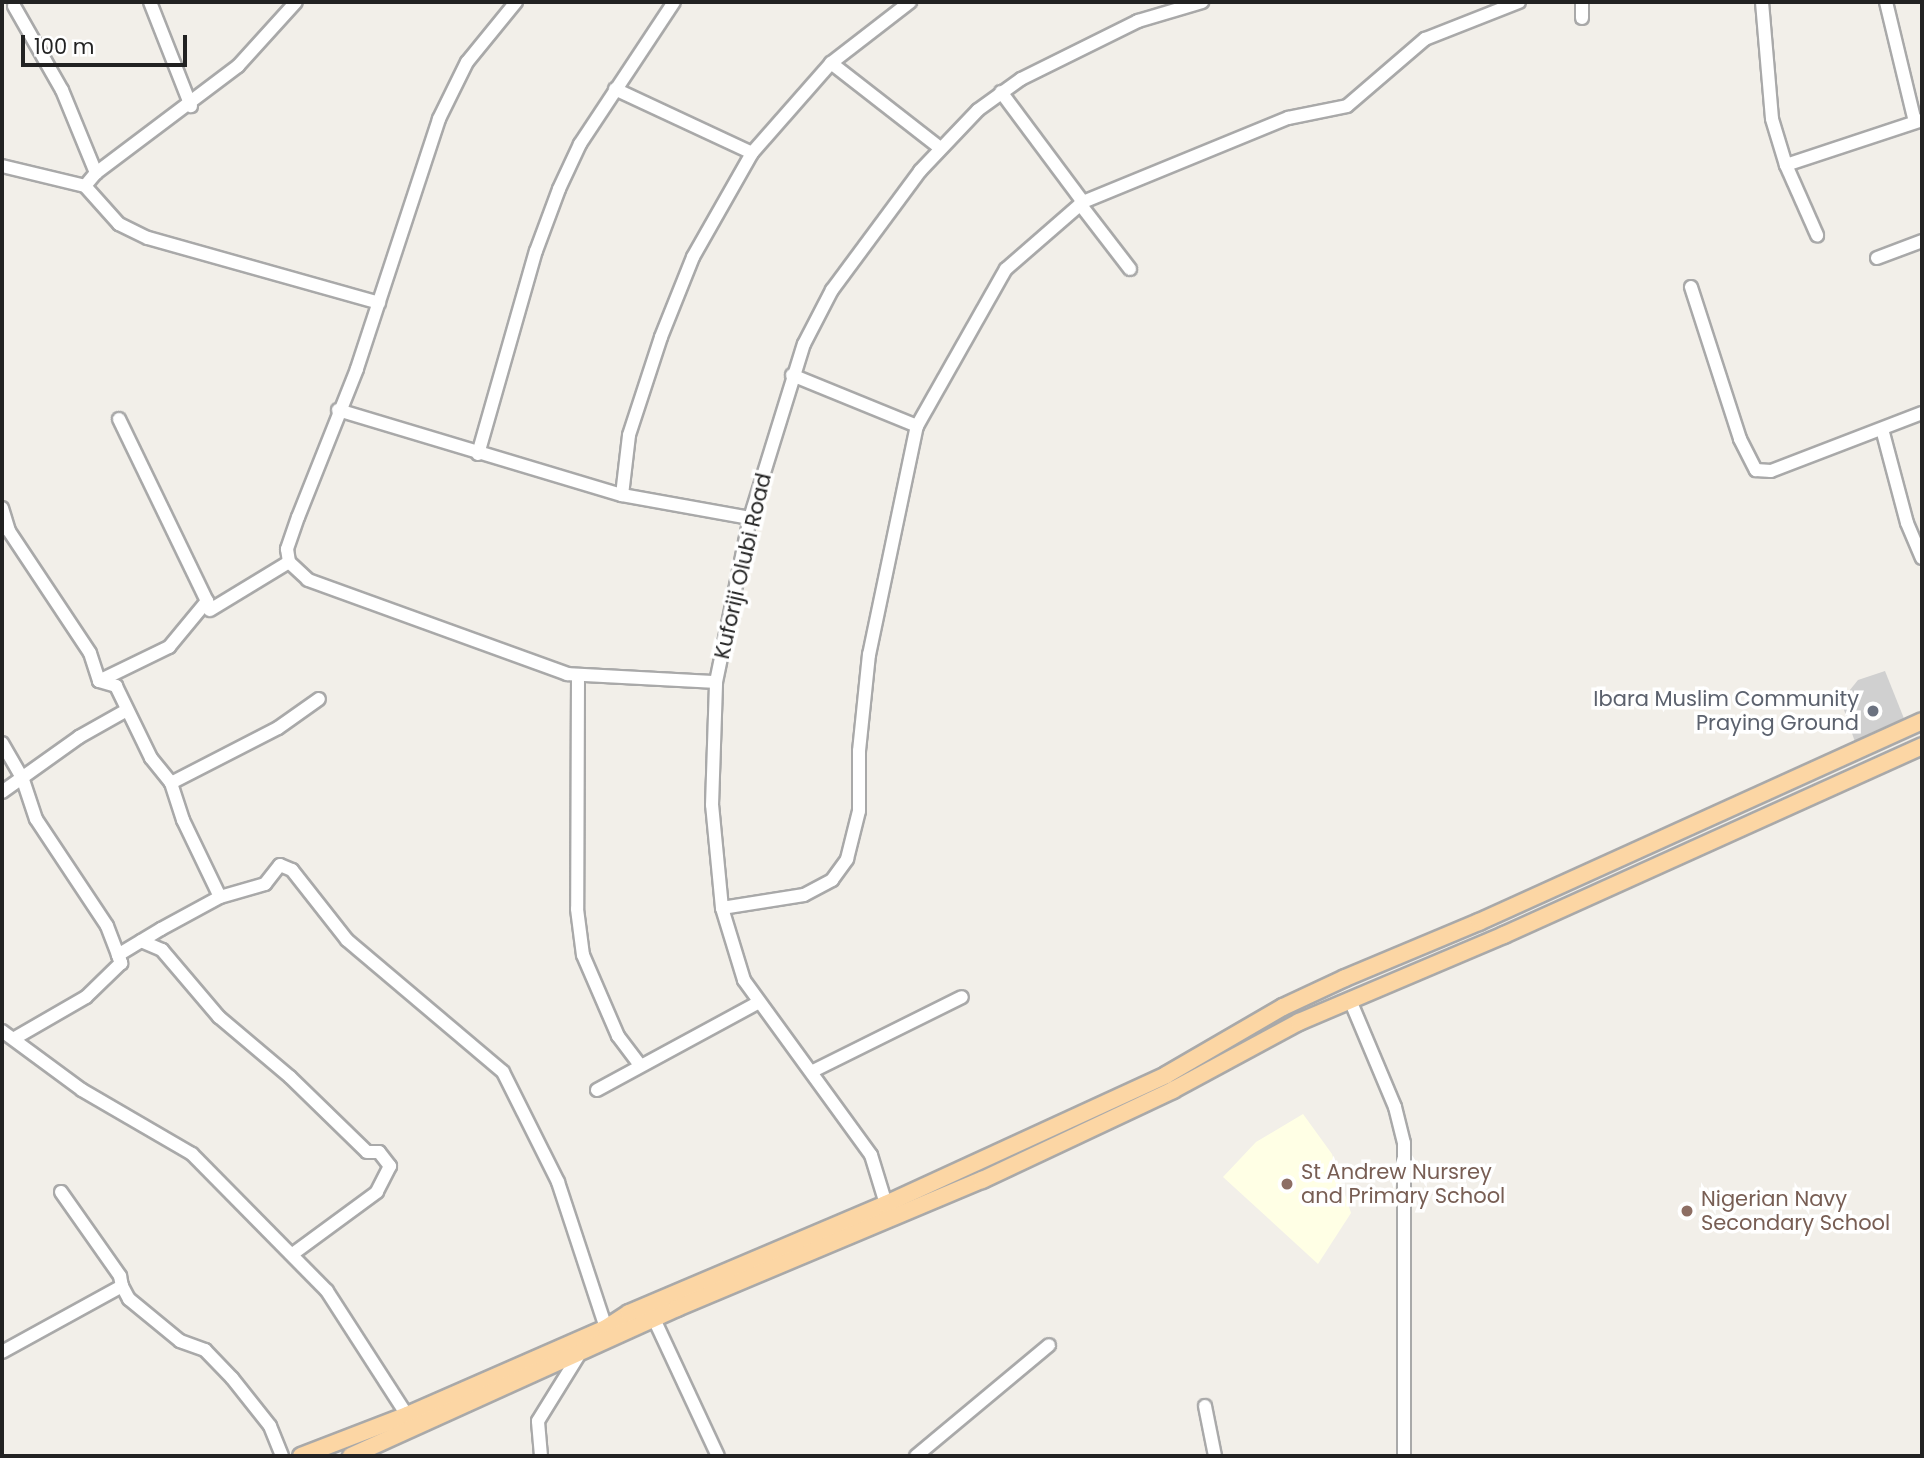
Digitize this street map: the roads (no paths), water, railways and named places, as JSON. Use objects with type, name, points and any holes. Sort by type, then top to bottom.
[{"type":"main road","points":[[351,1456],[579,1355],[735,1276],[1166,1075],[1239,1031],[1345,978],[1479,922],[1922,722]]},
{"type":"main road","points":[[301,1456],[407,1415],[606,1328],[629,1313],[735,1276],[982,1180],[1174,1090],[1350,1000],[1504,936],[1922,746]]},
{"type":"main road","points":[[1166,1075],[1174,1090]]},
{"type":"street","points":[[150,2],[191,106]]},
{"type":"street","points":[[86,187],[96,173],[191,106],[249,56],[296,2]]},
{"type":"street","points":[[516,2],[467,62],[439,118],[379,303],[298,516],[288,549],[289,562],[308,580],[578,676],[716,682]]},
{"type":"street","points":[[478,454],[536,251],[559,189],[615,89],[674,2]]},
{"type":"street","points":[[622,495],[629,435],[661,337],[693,257],[752,153],[831,63],[910,2]]},
{"type":"street","name":"Kuforiji Olubi Road","points":[[886,1204],[871,1155],[813,1071],[757,1003],[735,955],[722,908],[712,804],[716,682],[750,518],[792,374],[832,290],[940,148],[1001,92],[1092,41],[1202,2]]},
{"type":"street","points":[[722,908],[804,895],[832,880],[848,859],[859,811],[859,751],[869,655],[917,426],[1006,270],[1081,203],[1287,118],[1347,106],[1425,39],[1519,2]]},
{"type":"street","points":[[1581,2],[1583,18]]},
{"type":"street","points":[[1762,2],[1767,93],[1786,165],[1817,235]]},
{"type":"street","points":[[1786,165],[1919,121],[1886,2]]},
{"type":"street","points":[[14,6],[62,90],[96,173]]},
{"type":"street","points":[[831,63],[940,148]]},
{"type":"street","points":[[615,89],[752,153]]},
{"type":"street","points":[[1001,92],[1130,268]]},
{"type":"street","points":[[2,166],[86,187],[130,231],[379,303]]},
{"type":"street","points":[[1877,258],[1922,241]]},
{"type":"street","points":[[1692,287],[1740,439],[1756,470],[1771,471],[1922,413]]},
{"type":"street","points":[[792,374],[917,426]]},
{"type":"street","points":[[338,411],[622,495],[750,518]]},
{"type":"street","points":[[119,419],[210,610],[289,562]]},
{"type":"street","points":[[1882,429],[1907,523],[1922,558]]},
{"type":"street","points":[[2,508],[9,531],[90,653],[99,681]]},
{"type":"street","points":[[99,681],[169,647],[207,601]]},
{"type":"street","points":[[578,676],[577,909],[583,955],[613,1026],[639,1063]]},
{"type":"street","points":[[99,681],[116,686],[151,758],[172,783],[183,820],[220,897]]},
{"type":"street","points":[[172,783],[278,728],[320,699]]},
{"type":"street","points":[[2,792],[127,710]]},
{"type":"street","points":[[2,743],[22,777],[36,819],[107,926],[121,963]]},
{"type":"street","points":[[121,963],[118,956],[220,897],[265,884],[280,865],[292,870],[347,940],[503,1072],[558,1182],[606,1328]]},
{"type":"street","points":[[141,941],[162,950],[219,1017],[290,1077],[367,1152],[379,1152],[390,1166],[377,1192],[294,1252]]},
{"type":"street","points":[[15,1038],[86,997],[121,963]]},
{"type":"street","points":[[813,1071],[962,997]]},
{"type":"street","points":[[1350,1000],[1395,1107],[1404,1143],[1404,1456]]},
{"type":"street","points":[[597,1090],[639,1063],[757,1003]]},
{"type":"street","points":[[2,1031],[82,1090],[192,1154],[294,1252],[349,1323],[407,1415]]},
{"type":"street","points":[[61,1192],[120,1276],[129,1299],[180,1341],[205,1350],[232,1378],[270,1426],[282,1456]]},
{"type":"street","points":[[2,1352],[122,1286]]},
{"type":"street","points":[[654,1319],[718,1456]]},
{"type":"street","points":[[916,1456],[1049,1345]]},
{"type":"street","points":[[541,1456],[538,1421],[579,1355]]},
{"type":"street","points":[[1205,1406],[1215,1456]]},
{"type":"place","name":"Ibara Muslim Community Praying Ground","points":[[1873,711]]},
{"type":"place","name":"St Andrew Nursrey and Primary School","points":[[1287,1184]]},
{"type":"place","name":"Nigerian Navy Secondary School","points":[[1687,1211]]}]
